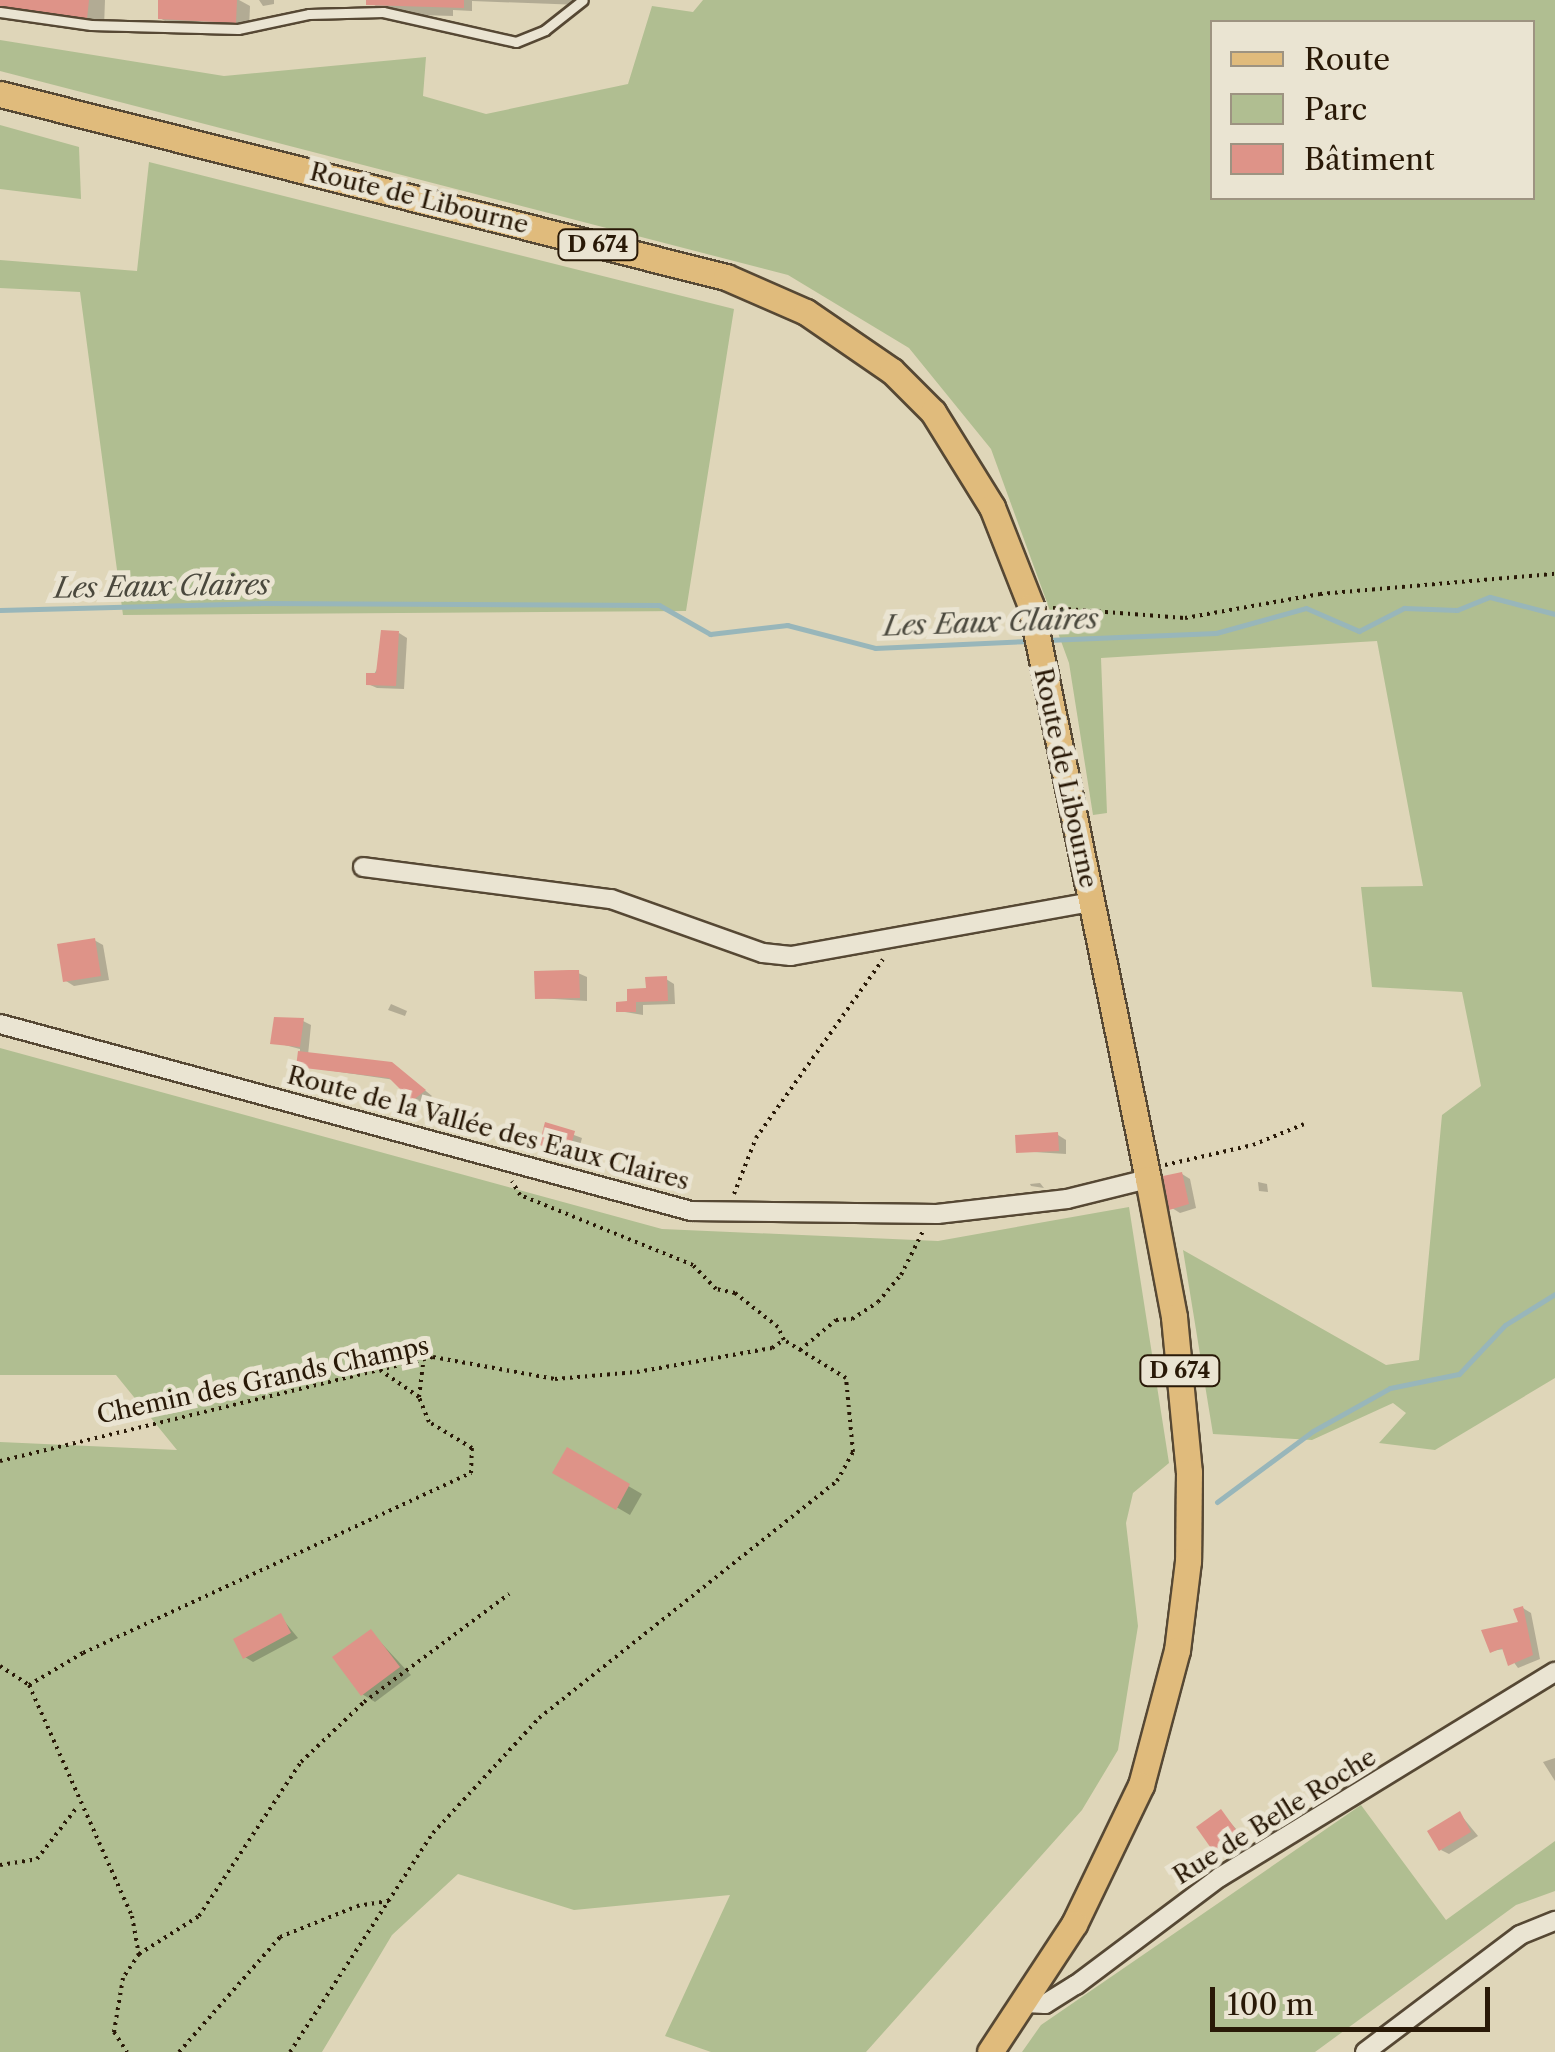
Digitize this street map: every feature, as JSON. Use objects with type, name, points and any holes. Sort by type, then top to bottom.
[{"type":"main road","name":"Route de Libourne","points":[[0,94],[726,278],[806,312],[852,339],[933,412],[992,507],[1033,614],[1174,1318],[1189,1472],[1188,1561],[1177,1650],[1141,1785],[1115,1846],[1026,2002],[990,2052]]},
{"type":"street","points":[[363,867],[611,899],[763,953],[791,956],[1090,902]]},
{"type":"street","name":"Route de la Vallée des Eaux Claires","points":[[0,1024],[691,1211],[930,1214],[1066,1199],[1147,1174]]},
{"type":"street","name":"Rue de Belle Roche","points":[[1026,2002],[1046,2004],[1220,1877],[1555,1672]]},
{"type":"street","points":[[1365,2052],[1520,1936],[1555,1921]]},
{"type":"lane","points":[[0,12],[91,25],[238,30],[308,14],[383,12],[516,42],[545,30],[583,0]]},
{"type":"path","points":[[1033,614],[1184,618],[1320,594],[1555,574]]},
{"type":"path","points":[[727,1213],[756,1138],[882,965],[887,939]]},
{"type":"path","points":[[1147,1174],[1252,1145],[1304,1124]]},
{"type":"path","points":[[290,2052],[433,1833],[539,1718],[837,1480],[853,1452],[846,1378],[784,1340],[778,1326],[734,1293],[716,1289],[693,1264],[520,1195],[505,1162]]},
{"type":"path","points":[[800,1350],[836,1320],[852,1319],[878,1302],[901,1275],[930,1214]]},
{"type":"path","name":"Chemin des Grands Champs","points":[[0,1462],[424,1359],[555,1379],[637,1372],[772,1348],[784,1340]]},
{"type":"path","points":[[29,1686],[83,1653],[471,1473],[472,1448],[429,1422],[419,1397],[424,1359]]},
{"type":"path","points":[[379,1369],[419,1397]]},
{"type":"path","points":[[127,2052],[114,2032],[123,1978],[139,1954],[199,1916],[301,1762],[364,1702],[509,1594]]},
{"type":"path","points":[[0,1666],[29,1686],[78,1806],[132,1916],[139,1954]]},
{"type":"path","points":[[0,1866],[37,1859],[78,1806]]},
{"type":"path","points":[[179,2052],[280,1937],[357,1906],[390,1902]]},
{"type":"green space","points":[[703,0],[1555,0],[1555,1378],[1435,1450],[1379,1443],[1406,1413],[1393,1403],[1312,1440],[1213,1434],[1183,1250],[1386,1365],[1419,1360],[1442,1115],[1481,1086],[1462,992],[1372,987],[1361,887],[1423,886],[1377,641],[1101,658],[1107,813],[1093,815],[1069,663],[991,449],[909,348],[788,275],[0,71],[0,40],[224,76],[426,57],[423,96],[486,114],[628,84],[652,6],[693,12]]},
{"type":"green space","points":[[0,125],[79,147],[81,199],[0,189]]},
{"type":"green space","points":[[149,162],[734,309],[686,611],[123,615],[80,292],[0,288],[0,260],[137,271]]},
{"type":"green space","points":[[0,1048],[662,1229],[938,1241],[1129,1207],[1169,1463],[1133,1493],[1126,1523],[1138,1626],[1118,1750],[1082,1810],[866,2052],[711,2052],[665,2036],[730,1895],[574,1910],[458,1874],[392,1935],[322,2052],[0,2052],[0,1442],[177,1450],[116,1375],[0,1375]]},
{"type":"green space","points":[[1361,1805],[1446,1920],[1555,1841],[1555,1891],[1516,1905],[1315,2052],[1022,2052],[1041,2025]]},
{"type":"building","points":[[0,0],[89,0],[87,19],[0,6]]},
{"type":"building","points":[[158,0],[237,0],[236,23],[158,19]]},
{"type":"building","points":[[366,0],[464,0],[464,8],[366,5]]},
{"type":"building","points":[[381,630],[399,631],[396,686],[366,685],[366,673],[376,673]]},
{"type":"building","points":[[95,938],[101,976],[63,982],[57,944]]},
{"type":"building","points":[[579,970],[580,998],[535,999],[534,971]]},
{"type":"building","points":[[667,976],[668,1001],[636,1002],[636,1012],[616,1012],[616,1002],[627,1001],[627,989],[646,988],[645,977]]},
{"type":"building","points":[[274,1017],[304,1018],[300,1047],[270,1044]]},
{"type":"building","points":[[298,1051],[392,1062],[426,1090],[412,1101],[389,1078],[296,1067]]},
{"type":"building","points":[[545,1122],[575,1131],[569,1153],[539,1145]]},
{"type":"building","points":[[1058,1132],[1059,1151],[1016,1153],[1015,1135]]},
{"type":"building","points":[[1182,1172],[1189,1204],[1169,1210],[1163,1176]]},
{"type":"building","points":[[567,1447],[630,1484],[616,1510],[552,1473]]},
{"type":"building","points":[[1523,1606],[1533,1655],[1508,1666],[1502,1648],[1490,1653],[1481,1630],[1518,1622],[1513,1609]]},
{"type":"building","points":[[281,1613],[291,1633],[243,1659],[233,1639]]},
{"type":"building","points":[[371,1629],[400,1667],[361,1696],[332,1657]]},
{"type":"building","points":[[1221,1809],[1239,1834],[1213,1851],[1196,1827]]},
{"type":"building","points":[[1460,1811],[1471,1832],[1439,1851],[1427,1831]]},
{"type":"waterway","name":"Les Eaux Claires","points":[[1047,640],[1216,633],[1306,608],[1359,631],[1404,608],[1457,610],[1490,597],[1555,614]]},
{"type":"waterway","name":"Les Eaux Claires","points":[[0,610],[260,603],[659,605],[710,634],[787,625],[875,648],[1031,641]]},
{"type":"waterway","name":"Les Eaux Claires","points":[[1217,1502],[1313,1431],[1390,1388],[1459,1374],[1505,1325],[1555,1294]]}]
